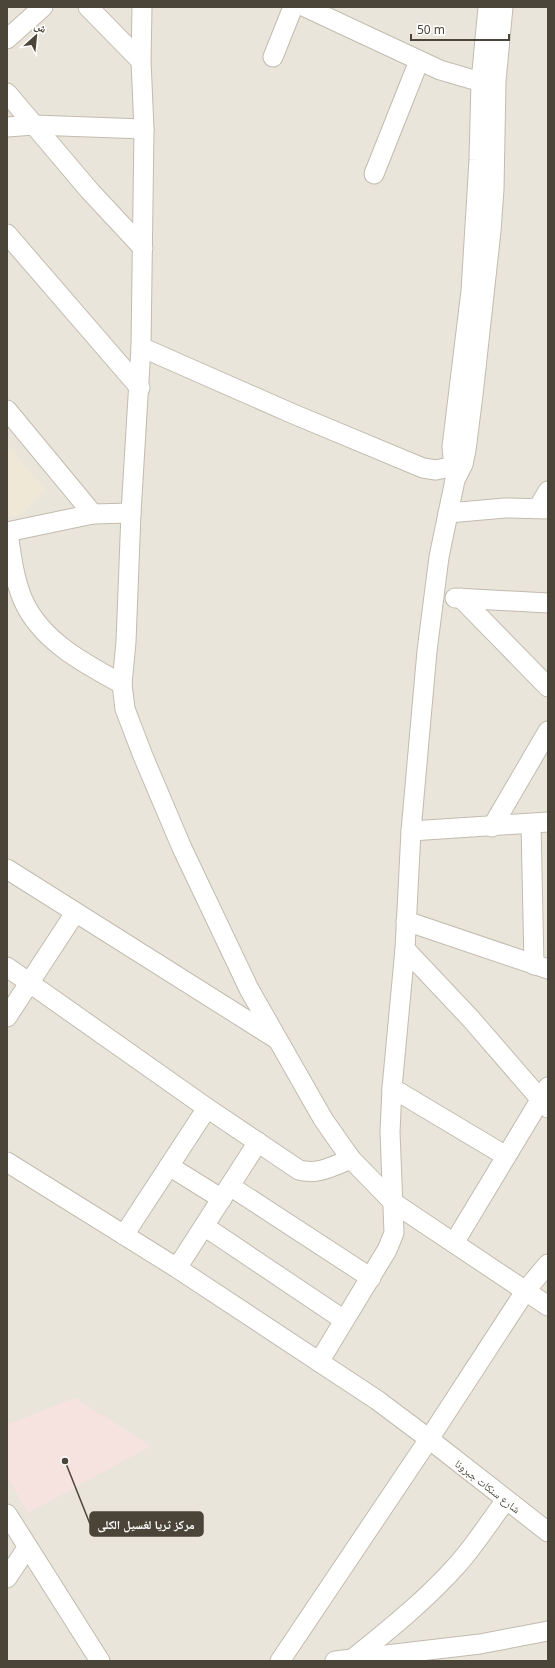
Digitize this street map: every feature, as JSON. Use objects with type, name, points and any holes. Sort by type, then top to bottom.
[{"type":"street","points":[[7,39],[43,7]]},
{"type":"street","points":[[88,7],[141,61]]},
{"type":"street","points":[[142,7],[141,61],[144,129],[140,388],[131,513],[122,684],[128,715],[182,848],[249,989],[276,1039],[323,1119],[351,1159],[394,1203],[548,1306]]},
{"type":"street","points":[[456,470],[452,447],[464,357],[473,268],[482,82],[488,7]]},
{"type":"street","points":[[319,1362],[371,1278],[392,1240],[394,1203],[390,1166],[392,1088],[405,949],[411,832],[439,557],[456,470],[473,396],[491,231],[496,81],[504,7]]},
{"type":"street","points":[[273,57],[295,8],[446,72],[482,82]]},
{"type":"street","points":[[374,174],[419,61]]},
{"type":"street","points":[[7,92],[89,190],[142,248]]},
{"type":"street","points":[[7,127],[34,125],[144,129]]},
{"type":"street","points":[[9,240],[140,388]]},
{"type":"street","points":[[141,347],[284,410],[423,468],[436,470],[456,470]]},
{"type":"street","points":[[7,410],[93,514]]},
{"type":"street","points":[[448,513],[505,508],[543,508],[548,491]]},
{"type":"street","points":[[122,684],[85,664],[62,648],[40,627],[23,601],[13,567],[7,532],[93,514],[131,513]]},
{"type":"street","points":[[434,597],[548,604]]},
{"type":"street","points":[[461,598],[548,688]]},
{"type":"street","points":[[492,827],[548,731]]},
{"type":"street","points":[[406,920],[541,967],[540,823],[411,832]]},
{"type":"street","points":[[7,869],[276,1039]]},
{"type":"street","points":[[7,1017],[75,913]]},
{"type":"street","points":[[405,949],[546,1098],[506,1156],[454,1243]]},
{"type":"street","points":[[7,967],[207,1108],[299,1170],[308,1173],[317,1172],[351,1159]]},
{"type":"street","points":[[392,1088],[506,1156]]},
{"type":"street","points":[[124,1235],[207,1108]]},
{"type":"street","points":[[177,1268],[258,1142]]},
{"type":"street","name":"شارع سنكات جبرونا","points":[[7,1162],[177,1268],[377,1400],[548,1532]]},
{"type":"street","points":[[170,1166],[226,1192],[371,1278]]},
{"type":"street","points":[[204,1226],[344,1320]]},
{"type":"street","points":[[280,1661],[429,1439],[526,1290],[548,1264]]},
{"type":"street","points":[[355,1658],[439,1585],[459,1563],[506,1500]]},
{"type":"street","points":[[7,1514],[27,1548],[100,1661]]},
{"type":"street","points":[[7,1578],[27,1548]]},
{"type":"street","points":[[335,1661],[480,1644],[548,1630]]},
{"type":"shaded area","points":[[7,7],[548,7],[548,1661],[7,1661]]},
{"type":"shaded area","points":[[7,445],[46,489],[21,515],[7,517]]},
{"type":"shaded area","points":[[75,1398],[151,1446],[28,1513],[7,1476],[7,1425]]},
{"type":"place","name":"مركز ثريا لغسيل الكلى","points":[[65,1461]]}]
